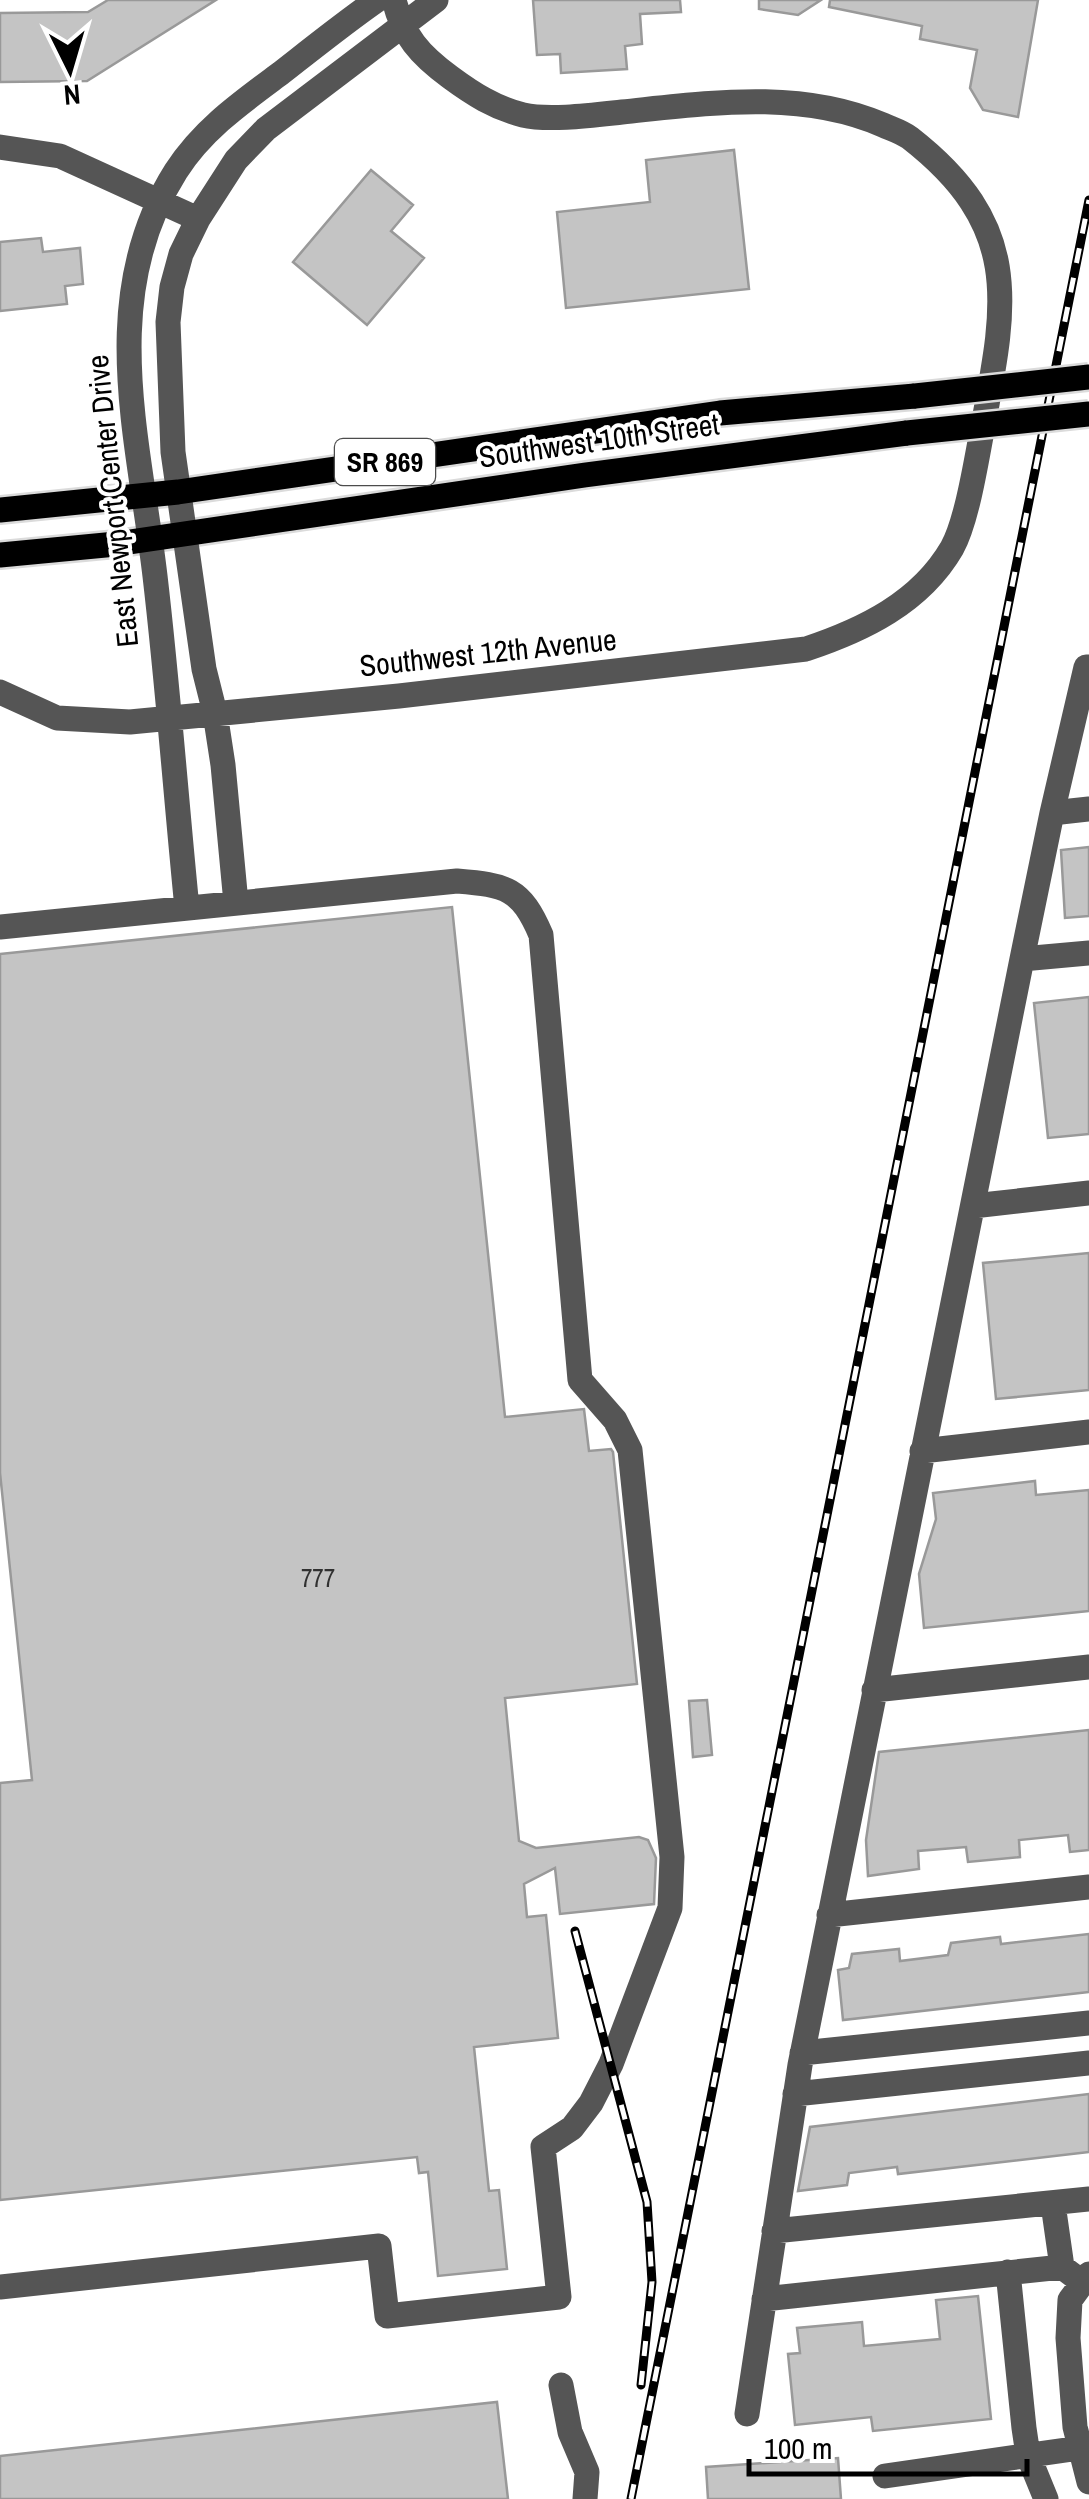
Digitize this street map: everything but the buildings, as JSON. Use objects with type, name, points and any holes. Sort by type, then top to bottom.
[{"type":"main road","name":"Southwest 10th Street","points":[[0,510],[178,492],[704,415],[1089,377]]},
{"type":"main road","name":"Southwest 10th Street","points":[[0,555],[149,539],[907,433],[1089,414]]},
{"type":"street","points":[[394,0],[400,27]]},
{"type":"street","points":[[236,903],[216,714],[204,669],[172,452],[168,322],[172,287],[181,254],[198,219],[236,160],[266,129],[436,0]]},
{"type":"street","name":"East Newport Center Drive","points":[[187,908],[149,539],[135,456],[129,305],[135,264],[160,200],[196,144],[220,119],[363,4],[400,27]]},
{"type":"street","name":"Southwest 12th Avenue","points":[[0,692],[57,718],[99,723],[400,696],[806,650],[850,634],[905,602],[953,546],[982,428],[1000,334],[1002,294],[995,247],[961,186],[934,160],[907,136],[852,112],[792,101],[526,116],[482,100],[429,61],[400,27]]},
{"type":"street","points":[[0,147],[60,156],[198,219]]},
{"type":"street","points":[[746,2414],[802,2053],[1052,813],[1089,667]]},
{"type":"street","points":[[1052,813],[1089,809]]},
{"type":"street","points":[[0,927],[456,882],[497,884],[514,892],[529,906],[541,935],[580,1380],[615,1420],[630,1450],[672,1857],[670,1908],[628,2025],[591,2103],[572,2128],[543,2148],[560,2297],[386,2316],[379,2246],[0,2288]]},
{"type":"street","points":[[1022,959],[1089,953]]},
{"type":"street","points":[[973,1206],[1089,1193]]},
{"type":"street","points":[[922,1451],[1089,1432]]},
{"type":"street","points":[[874,1690],[1089,1666]]},
{"type":"street","points":[[830,1915],[1089,1887]]},
{"type":"street","points":[[802,2053],[1089,2023]]},
{"type":"street","points":[[795,2094],[1089,2063]]},
{"type":"street","points":[[774,2232],[1089,2199]]},
{"type":"street","points":[[1053,2204],[1081,2276],[1070,2300],[1079,2338],[1075,2427],[1089,2482]]},
{"type":"street","points":[[764,2298],[1008,2272],[1081,2276]]},
{"type":"street","points":[[1008,2272],[1028,2455],[1046,2499]]},
{"type":"street","points":[[560,2385],[570,2432],[587,2472],[585,2499]]},
{"type":"street","points":[[885,2476],[1080,2448]]},
{"type":"railway","points":[[631,2499],[1089,200]]},
{"type":"railway","points":[[575,1931],[647,2202],[652,2282],[641,2385]]}]
